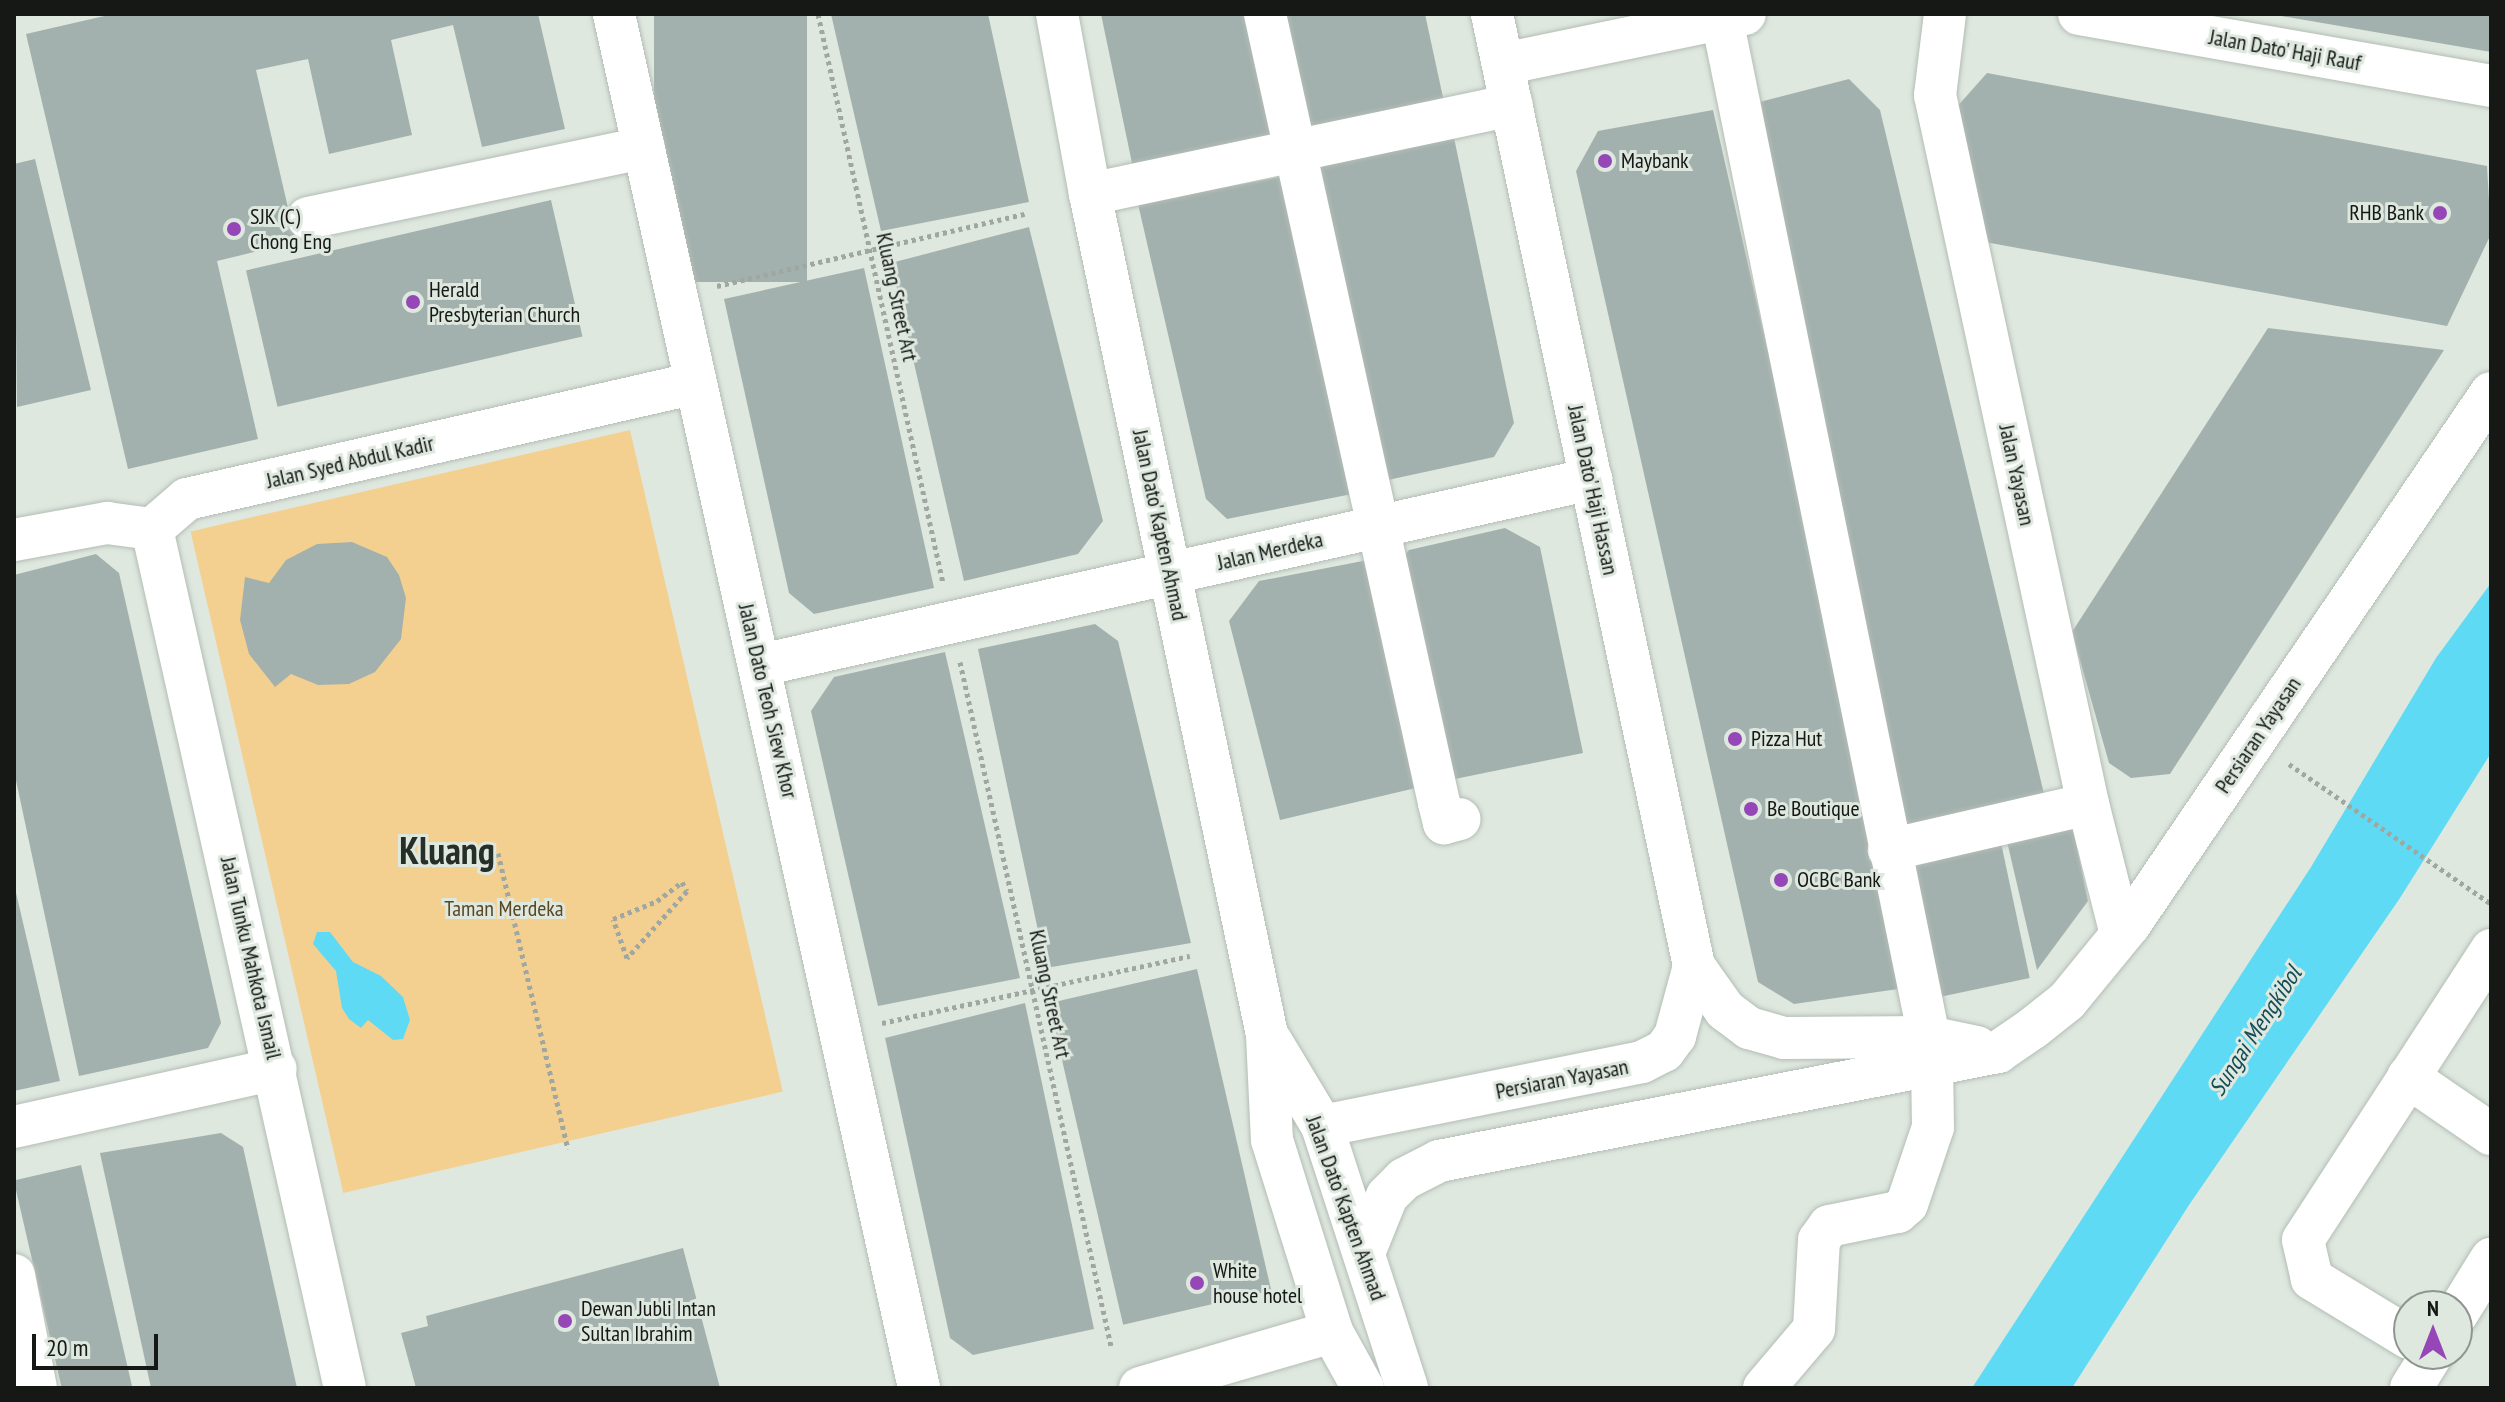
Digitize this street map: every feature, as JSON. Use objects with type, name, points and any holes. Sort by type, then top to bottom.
[{"type":"street","name":"Jalan Dato Teoh Siew Khor","points":[[614,14],[761,665],[919,1388]]},
{"type":"street","name":"Jalan Dato' Kapten Ahmad","points":[[1057,14],[1090,194],[1267,1035],[1272,1140],[1332,1332],[1363,1388]]},
{"type":"street","points":[[1265,14],[1444,823],[1460,819]]},
{"type":"street","name":"Jalan Dato' Haji Hassan","points":[[1492,14],[1694,966]]},
{"type":"street","name":"Jalan Yayasan","points":[[1945,14],[1935,95],[2088,804],[2121,934]]},
{"type":"street","name":"Jalan Dato' Haji Rauf","points":[[2081,14],[2491,86]]},
{"type":"street","points":[[1503,64],[1734,16],[1889,850],[1931,1051],[1933,1127],[1907,1204],[1898,1212],[1829,1226],[1819,1240],[1814,1329],[1764,1388]]},
{"type":"street","points":[[1090,194],[1296,154],[1512,105]]},
{"type":"street","points":[[308,218],[644,148]]},
{"type":"street","name":"Jalan Syed Abdul Kadir","points":[[152,529],[187,499],[696,383]]},
{"type":"street","name":"Persiaran Yayasan","points":[[1694,966],[1725,1010],[1760,1031],[1784,1038],[1931,1051],[1998,1052],[2067,1001],[2121,934],[2491,393]]},
{"type":"street","name":"Jalan Merdeka","points":[[761,665],[1591,479]]},
{"type":"street","points":[[14,540],[107,523],[152,529]]},
{"type":"street","name":"Jalan Tunku Mahkota Ismail","points":[[152,529],[276,1069],[345,1388]]},
{"type":"street","points":[[1889,850],[2088,804]]},
{"type":"street","points":[[2393,1328],[2312,1279],[2303,1240],[2491,950]]},
{"type":"street","name":"Persiaran Yayasan","points":[[1322,1126],[1642,1062],[1664,1051],[1675,1036],[1694,966]]},
{"type":"street","name":"Jalan Dato' Kapten Ahmad","points":[[1267,1035],[1322,1126],[1407,1388]]},
{"type":"street","name":"Persiaran Yayasan","points":[[1364,1253],[1387,1196],[1404,1179],[1439,1161],[1931,1051]]},
{"type":"street","points":[[14,1127],[276,1069]]},
{"type":"street","points":[[2408,1077],[2491,1134]]},
{"type":"street","points":[[2472,1290],[2491,1259]]},
{"type":"street","points":[[14,1275],[36,1388]]},
{"type":"street","points":[[1140,1388],[1332,1332]]},
{"type":"street","points":[[2411,1388],[2422,1370]]},
{"type":"path","name":"Kluang Street Art","points":[[818,14],[944,587]]},
{"type":"path","points":[[717,286],[1025,214]]},
{"type":"path","name":"Kluang Street Art","points":[[957,649],[1111,1346]]},
{"type":"path","points":[[2312,780],[2491,904]]},
{"type":"path","points":[[498,853],[568,1149]]},
{"type":"path","points":[[682,882],[687,891],[627,958],[613,919],[657,901],[682,882]]},
{"type":"path","points":[[877,1024],[1190,956]]},
{"type":"green space","name":"Taman Merdeka","points":[[630,430],[783,1092],[343,1193],[191,531]]},
{"type":"water","name":"Sungai Mengkibol","points":[[2491,583],[2491,753],[2400,898],[2189,1205],[2072,1388],[1972,1388],[2311,867],[2436,658]]},
{"type":"water","points":[[317,932],[330,932],[353,962],[381,976],[403,997],[410,1020],[403,1039],[393,1040],[368,1020],[361,1028],[349,1019],[342,1008],[336,971],[313,944]]},
{"type":"building","name":"SJK (C) Chong Eng","points":[[113,14],[538,14],[565,129],[482,147],[453,25],[391,40],[412,135],[329,154],[308,59],[256,70],[296,242],[217,261],[258,439],[128,469],[26,34]]},
{"type":"building","points":[[654,14],[807,14],[807,282],[654,282]]},
{"type":"building","points":[[831,14],[988,14],[1029,202],[881,231]]},
{"type":"building","points":[[1101,14],[1248,14],[1280,144],[1133,168]]},
{"type":"building","points":[[1283,14],[1425,14],[1444,102],[1309,131]]},
{"type":"building","points":[[2491,14],[2491,52],[2281,16]]},
{"type":"building","points":[[1987,73],[2487,166],[2491,234],[2447,326],[1985,242],[1955,109]]},
{"type":"building","points":[[1849,79],[1880,110],[2045,798],[1904,830],[1744,106]]},
{"type":"building","points":[[1713,110],[1912,987],[1794,1004],[1758,982],[1576,171],[1598,131]]},
{"type":"building","points":[[1453,133],[1514,423],[1494,457],[1388,480],[1317,166]]},
{"type":"building","points":[[35,159],[91,390],[17,407],[14,164]]},
{"type":"building","points":[[1290,175],[1357,493],[1227,519],[1206,499],[1138,204]]},
{"type":"building","name":"Herald Presbyterian Church","points":[[551,200],[582,336],[278,407],[246,270]]},
{"type":"building","points":[[1029,227],[1103,521],[1078,554],[964,581],[891,263]]},
{"type":"building","points":[[864,268],[934,588],[814,614],[789,593],[724,299]]},
{"type":"building","points":[[2268,328],[2444,350],[2170,774],[2131,778],[2109,763],[2072,632]]},
{"type":"building","points":[[1505,528],[1540,547],[1583,753],[1450,780],[1402,558],[1409,550]]},
{"type":"building","points":[[352,542],[387,557],[399,575],[406,598],[401,639],[375,672],[349,684],[318,685],[291,674],[275,687],[249,654],[240,620],[245,577],[269,583],[286,560],[317,544]]},
{"type":"building","points":[[96,554],[119,573],[221,1023],[208,1048],[79,1076],[14,771],[14,575]]},
{"type":"building","points":[[1373,559],[1420,787],[1280,820],[1229,621],[1259,581]]},
{"type":"building","points":[[1095,624],[1118,641],[1191,943],[1046,968],[978,649]]},
{"type":"building","points":[[945,652],[1020,978],[878,1006],[811,711],[834,677]]},
{"type":"building","points":[[2072,823],[2088,901],[2037,970],[2006,837]]},
{"type":"building","points":[[2000,838],[2030,978],[1941,997],[1911,857]]},
{"type":"building","points":[[14,884],[60,1081],[14,1091]]},
{"type":"building","points":[[1197,969],[1271,1291],[1123,1325],[1049,1003]]},
{"type":"building","points":[[1025,1003],[1094,1329],[973,1355],[950,1338],[885,1038]]},
{"type":"building","points":[[221,1133],[243,1147],[297,1388],[151,1388],[100,1153]]},
{"type":"building","points":[[81,1165],[132,1388],[62,1388],[14,1182]]},
{"type":"building","name":"Dewan Jubli Intan Sultan Ibrahim","points":[[683,1248],[720,1388],[416,1388],[401,1333],[428,1326],[426,1316]]},
{"type":"place","name":"Maybank","points":[[1605,161]]},
{"type":"place","name":"RHB Bank","points":[[2440,213]]},
{"type":"place","name":"SJK (C) Chong Eng","points":[[234,229]]},
{"type":"place","name":"Herald Presbyterian Church","points":[[413,302]]},
{"type":"place","name":"Pizza Hut","points":[[1735,739]]},
{"type":"place","name":"Be Boutique","points":[[1751,809]]},
{"type":"place","name":"OCBC Bank","points":[[1781,880]]},
{"type":"place","name":"White house hotel","points":[[1197,1283]]},
{"type":"place","name":"Dewan Jubli Intan Sultan Ibrahim","points":[[565,1321]]},
{"type":"district","name":"Kluang","points":[[447,850]]}]
